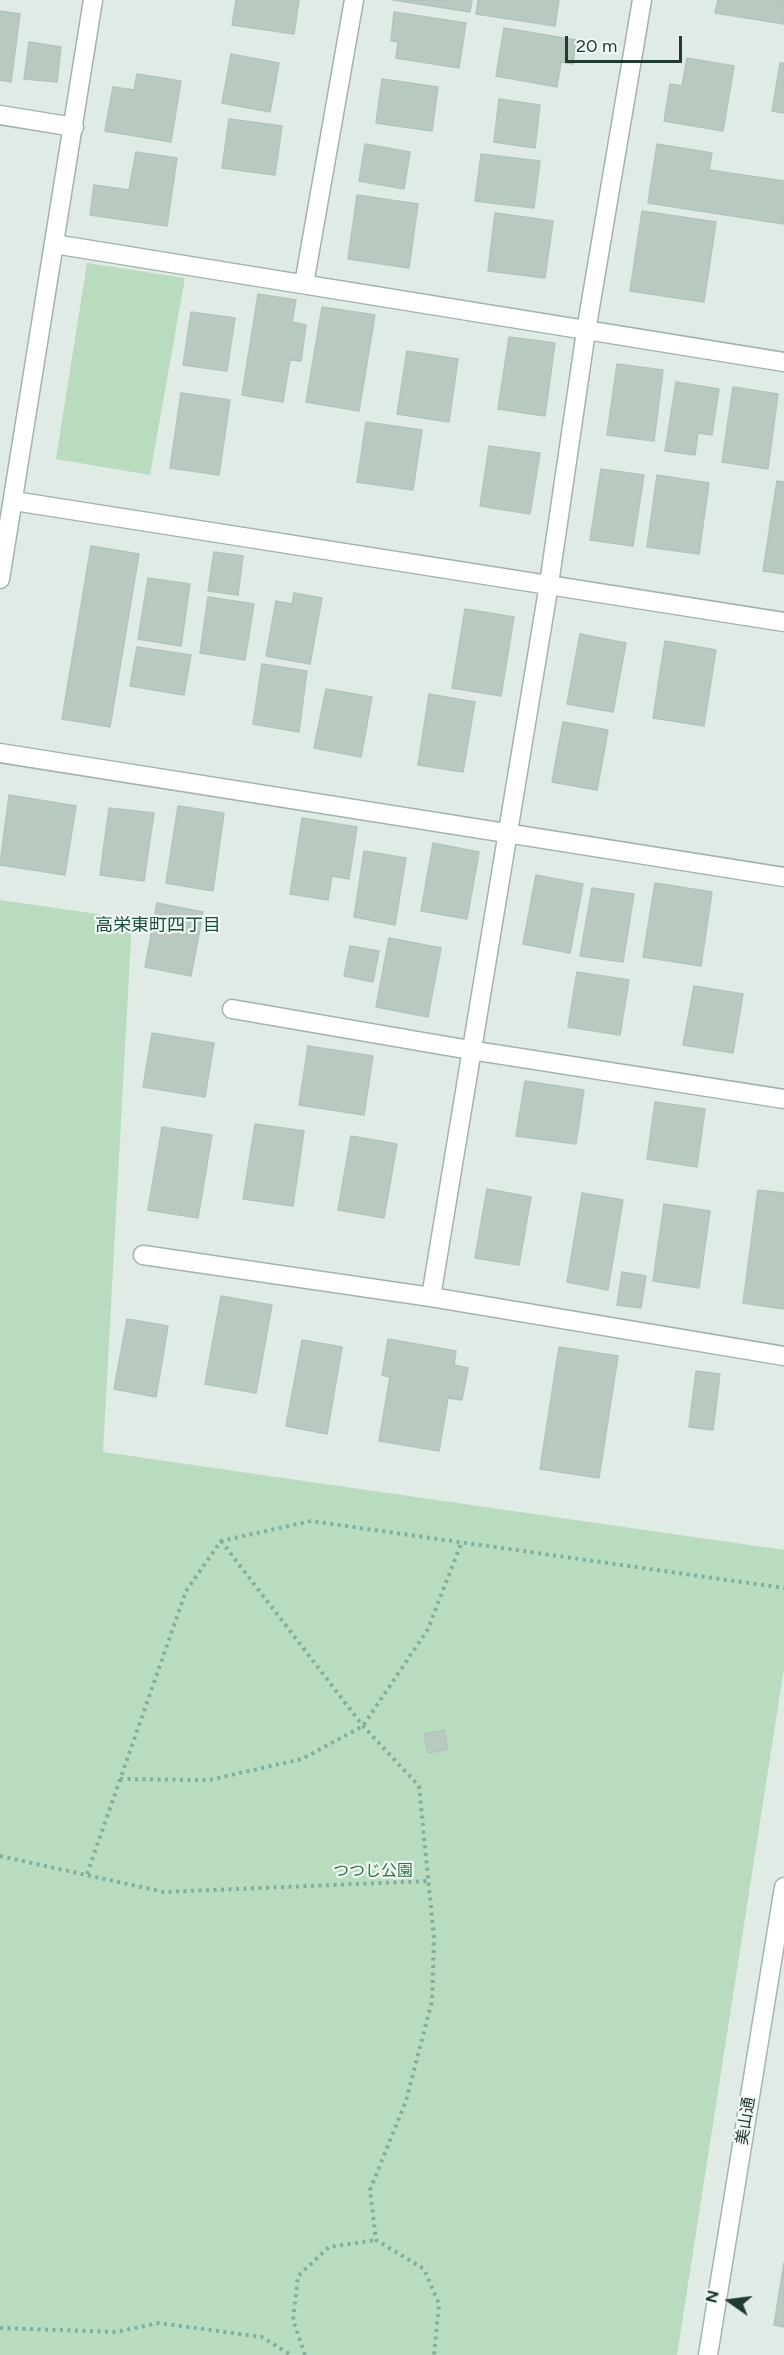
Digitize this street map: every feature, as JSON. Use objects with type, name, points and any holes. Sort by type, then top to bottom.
[{"type":"street","points":[[0,579],[93,0]]},
{"type":"street","points":[[304,284],[354,0]]},
{"type":"street","points":[[431,1297],[470,1050],[549,584],[585,331],[642,0]]},
{"type":"street","points":[[0,115],[74,127]]},
{"type":"street","points":[[54,244],[784,362]]},
{"type":"street","points":[[14,501],[784,622]]},
{"type":"street","points":[[0,753],[784,877]]},
{"type":"street","points":[[232,1009],[470,1050],[784,1099]]},
{"type":"street","points":[[143,1255],[431,1297],[784,1356]]},
{"type":"street","name":"美山通","points":[[708,2355],[784,1887]]},
{"type":"path","points":[[87,1874],[186,1591],[221,1540],[311,1521],[784,1588]]},
{"type":"path","points":[[221,1540],[363,1726],[419,1786],[434,1938],[432,2001],[406,2101],[370,2190],[376,2240]]},
{"type":"path","points":[[120,1779],[209,1780],[302,1759],[363,1726],[428,1629],[462,1544]]},
{"type":"path","points":[[0,1856],[164,1892],[429,1881]]},
{"type":"path","points":[[305,2355],[293,2320],[298,2276],[329,2247],[376,2240],[424,2269],[439,2304],[434,2355]]},
{"type":"path","points":[[0,2328],[116,2332],[159,2323],[262,2337],[291,2355]]},
{"type":"green space","points":[[87,263],[185,278],[150,475],[56,459]]},
{"type":"green space","name":"つつじ公園","points":[[0,900],[132,919],[103,1452],[784,1550],[784,1668],[677,2355],[0,2355]]},
{"type":"building","points":[[236,0],[299,0],[294,34],[232,25]]},
{"type":"building","points":[[393,0],[472,0],[470,12]]},
{"type":"building","points":[[478,0],[559,0],[555,26],[476,14]]},
{"type":"building","points":[[718,0],[784,0],[784,24],[715,13]]},
{"type":"building","points":[[0,11],[20,14],[11,82],[0,80]]},
{"type":"building","points":[[394,12],[466,23],[459,68],[396,58],[398,42],[391,41]]},
{"type":"building","points":[[504,28],[576,40],[573,64],[561,62],[557,87],[496,76]]},
{"type":"building","points":[[29,42],[61,47],[57,82],[24,79]]},
{"type":"building","points":[[231,54],[279,63],[270,112],[222,103]]},
{"type":"building","points":[[687,58],[734,66],[723,131],[664,121],[670,84],[682,86]]},
{"type":"building","points":[[780,63],[784,63],[784,113],[772,111]]},
{"type":"building","points":[[137,74],[181,81],[171,142],[105,131],[113,87],[134,90]]},
{"type":"building","points":[[382,79],[438,87],[432,131],[376,123]]},
{"type":"building","points":[[499,99],[540,105],[535,148],[494,142]]},
{"type":"building","points":[[229,119],[282,126],[275,175],[222,168]]},
{"type":"building","points":[[365,144],[410,152],[404,189],[359,181]]},
{"type":"building","points":[[657,144],[712,153],[709,170],[784,181],[784,224],[648,203]]},
{"type":"building","points":[[136,152],[177,158],[167,226],[90,215],[94,185],[129,190]]},
{"type":"building","points":[[481,154],[540,161],[534,208],[475,201]]},
{"type":"building","points":[[357,195],[418,204],[409,268],[348,259]]},
{"type":"building","points":[[642,211],[716,222],[704,302],[630,291]]},
{"type":"building","points":[[495,213],[553,221],[545,278],[488,271]]},
{"type":"building","points":[[258,294],[296,300],[292,322],[306,325],[301,361],[290,360],[283,402],[242,395]]},
{"type":"building","points":[[322,307],[375,315],[359,411],[306,402]]},
{"type":"building","points":[[191,312],[235,318],[227,371],[183,365]]},
{"type":"building","points":[[509,337],[555,343],[545,416],[498,409]]},
{"type":"building","points":[[407,351],[458,359],[449,422],[397,414]]},
{"type":"building","points":[[617,364],[663,370],[654,441],[607,435]]},
{"type":"building","points":[[676,382],[719,389],[712,435],[698,433],[695,455],[665,451]]},
{"type":"building","points":[[733,387],[778,394],[768,469],[722,462]]},
{"type":"building","points":[[181,393],[230,400],[219,475],[170,468]]},
{"type":"building","points":[[366,422],[422,430],[413,490],[357,482]]},
{"type":"building","points":[[489,446],[540,453],[530,514],[480,506]]},
{"type":"building","points":[[601,469],[644,475],[633,546],[590,540]]},
{"type":"building","points":[[657,475],[709,483],[699,554],[647,547]]},
{"type":"building","points":[[777,481],[784,482],[784,574],[763,571]]},
{"type":"building","points":[[91,546],[139,554],[110,727],[62,719]]},
{"type":"building","points":[[214,552],[243,556],[238,595],[208,591]]},
{"type":"building","points":[[148,578],[190,584],[181,646],[138,639]]},
{"type":"building","points":[[294,593],[322,598],[310,664],[266,656],[276,601],[292,604]]},
{"type":"building","points":[[208,597],[254,604],[245,660],[200,653]]},
{"type":"building","points":[[465,609],[514,617],[501,696],[452,688]]},
{"type":"building","points":[[580,634],[626,643],[613,712],[567,704]]},
{"type":"building","points":[[665,641],[716,650],[704,726],[653,718]]},
{"type":"building","points":[[137,647],[191,655],[184,695],[130,686]]},
{"type":"building","points":[[262,664],[307,671],[299,732],[253,724]]},
{"type":"building","points":[[326,689],[372,697],[361,757],[314,748]]},
{"type":"building","points":[[429,694],[475,702],[463,772],[418,765]]},
{"type":"building","points":[[563,722],[608,730],[597,790],[552,782]]},
{"type":"building","points":[[9,795],[76,806],[65,875],[0,865]]},
{"type":"building","points":[[178,806],[224,813],[213,891],[166,883]]},
{"type":"building","points":[[109,808],[154,813],[144,881],[100,875]]},
{"type":"building","points":[[302,818],[357,827],[349,879],[332,876],[328,900],[290,894]]},
{"type":"building","points":[[433,843],[479,852],[467,919],[421,911]]},
{"type":"building","points":[[364,851],[406,858],[395,925],[354,917]]},
{"type":"building","points":[[536,875],[583,884],[570,953],[523,944]]},
{"type":"building","points":[[655,883],[712,892],[701,966],[643,957]]},
{"type":"building","points":[[592,888],[634,894],[623,962],[580,956]]},
{"type":"building","points":[[157,903],[203,912],[191,976],[145,967]]},
{"type":"building","points":[[389,938],[441,948],[428,1017],[376,1007]]},
{"type":"building","points":[[350,946],[379,951],[373,982],[344,976]]},
{"type":"building","points":[[577,972],[629,980],[620,1035],[568,1027]]},
{"type":"building","points":[[694,986],[743,994],[733,1053],[683,1045]]},
{"type":"building","points":[[152,1033],[214,1043],[205,1097],[143,1087]]},
{"type":"building","points":[[308,1046],[373,1056],[364,1115],[299,1105]]},
{"type":"building","points":[[525,1081],[584,1090],[576,1144],[516,1136]]},
{"type":"building","points":[[655,1102],[705,1109],[697,1167],[647,1159]]},
{"type":"building","points":[[255,1124],[304,1131],[293,1206],[243,1199]]},
{"type":"building","points":[[162,1127],[212,1135],[198,1218],[148,1210]]},
{"type":"building","points":[[351,1136],[397,1144],[384,1218],[338,1210]]},
{"type":"building","points":[[487,1189],[531,1197],[519,1265],[475,1258]]},
{"type":"building","points":[[758,1190],[784,1193],[784,1309],[743,1303]]},
{"type":"building","points":[[582,1193],[623,1200],[608,1290],[567,1282]]},
{"type":"building","points":[[664,1204],[710,1211],[699,1288],[653,1281]]},
{"type":"building","points":[[622,1272],[646,1276],[641,1308],[617,1305]]},
{"type":"building","points":[[221,1296],[272,1305],[256,1393],[205,1384]]},
{"type":"building","points":[[127,1319],[168,1326],[156,1397],[114,1389]]},
{"type":"building","points":[[388,1339],[456,1351],[454,1365],[468,1368],[462,1400],[448,1398],[439,1451],[379,1441],[390,1377],[382,1375]]},
{"type":"building","points":[[302,1340],[342,1347],[327,1434],[286,1426]]},
{"type":"building","points":[[559,1347],[618,1356],[599,1478],[540,1469]]},
{"type":"building","points":[[696,1371],[720,1374],[713,1430],[689,1427]]},
{"type":"building","points":[[444,1730],[448,1749],[428,1753],[424,1734]]},
{"type":"building","points":[[784,2263],[784,2327],[774,2325]]},
{"type":"district","name":"高栄東町四丁目","points":[[158,926]]}]
